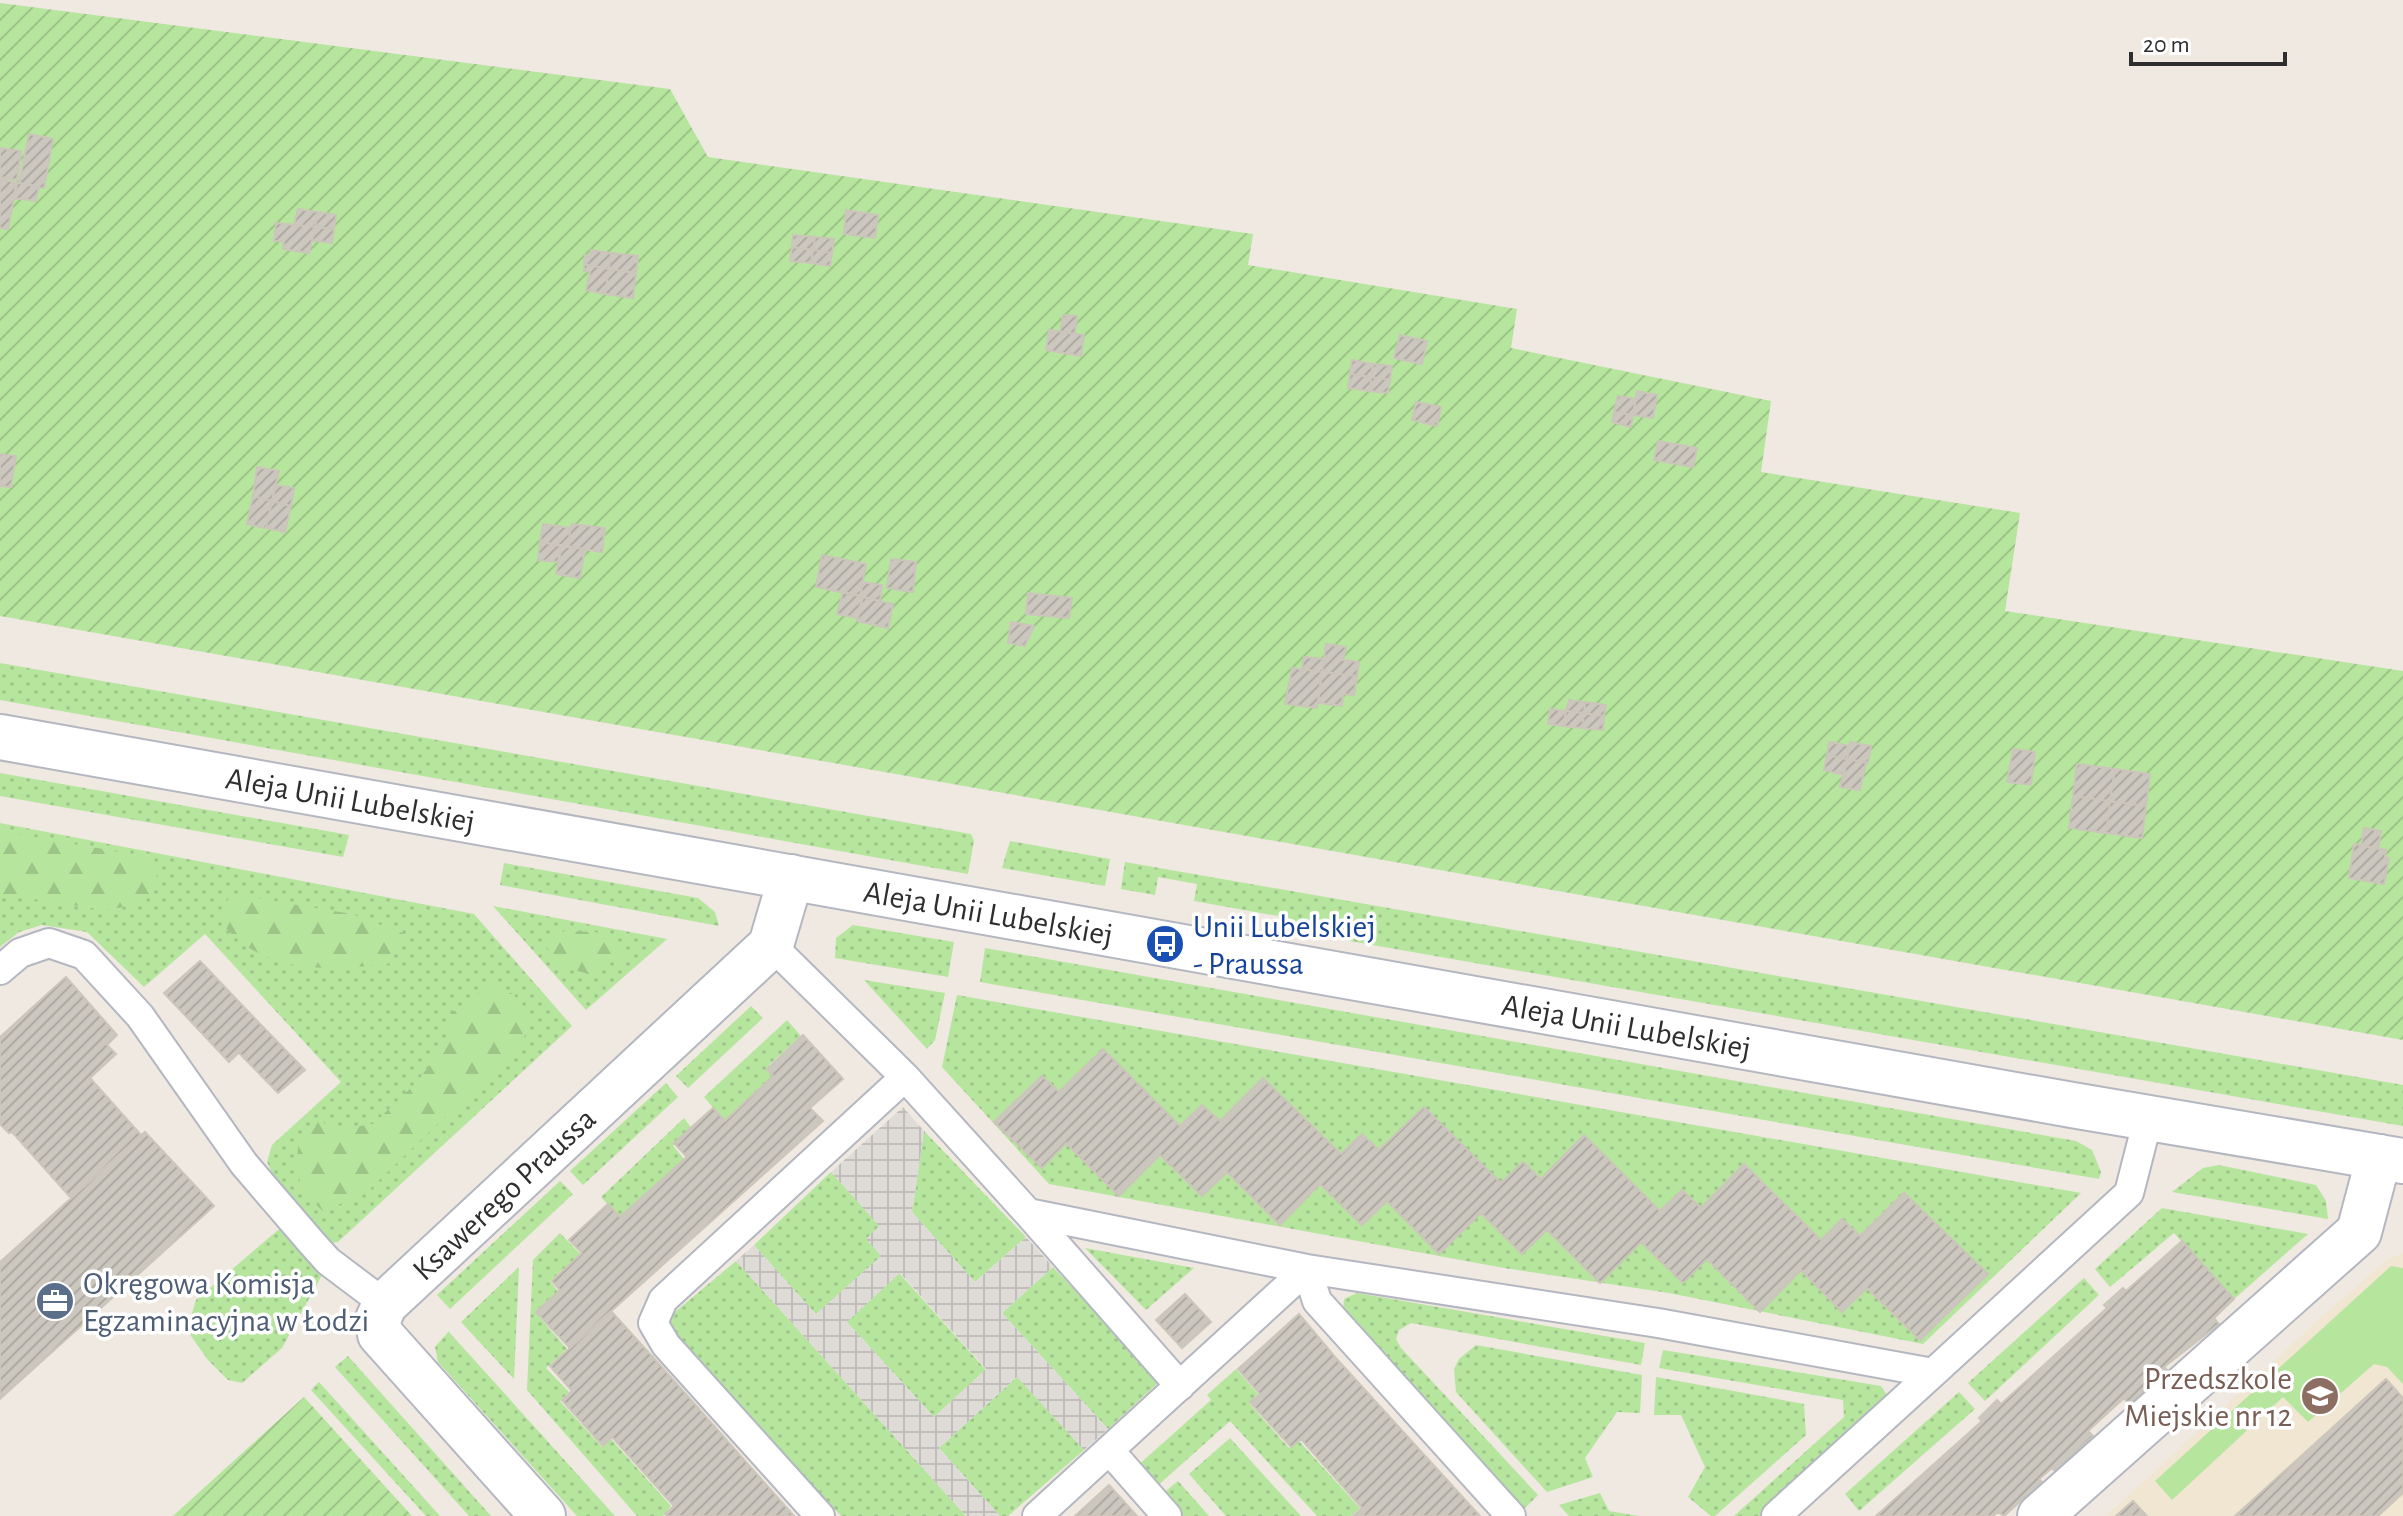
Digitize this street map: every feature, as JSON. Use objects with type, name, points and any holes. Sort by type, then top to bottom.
[{"type":"street","name":"Aleja Unii Lubelskiej","points":[[0,737],[2148,1119],[2391,1159]]},
{"type":"street","points":[[771,945],[791,877]]},
{"type":"street","name":"Ksawerego Praussa","points":[[543,1516],[380,1334],[378,1319],[385,1304],[771,945]]},
{"type":"street","points":[[2040,1516],[2359,1232],[2391,1159]]},
{"type":"lane","points":[[0,970],[20,953],[49,943],[84,955],[140,1016],[244,1164],[311,1242],[328,1261],[385,1304]]},
{"type":"lane","points":[[771,945],[827,996],[905,1077],[1180,1386]]},
{"type":"lane","points":[[820,1516],[666,1345],[653,1323],[663,1300],[905,1077]]},
{"type":"lane","points":[[1776,1516],[2129,1193],[2148,1119]]},
{"type":"lane","points":[[1028,1213],[1307,1269],[1658,1323],[1933,1373]]},
{"type":"lane","points":[[1037,1516],[1307,1269]]},
{"type":"lane","points":[[1307,1269],[1317,1301],[1511,1516]]},
{"type":"lane","points":[[1109,1450],[1167,1516]]},
{"type":"shaded area","points":[[903,1107],[924,1131],[912,1212],[975,1282],[1026,1237],[1053,1267],[1002,1313],[1108,1429],[1084,1450],[1017,1377],[939,1448],[1000,1516],[966,1516],[736,1261],[754,1245],[816,1314],[881,1256],[866,1239],[879,1226],[831,1172]],"holes":[[[900,1273],[986,1369],[934,1417],[847,1322]]]},
{"type":"shaded area","name":"Przedszkole Miejskie nr 12","points":[[2403,1253],[2403,1516],[2106,1516],[2337,1303],[2390,1258]]},
{"type":"green space","points":[[0,3],[670,89],[708,157],[1253,234],[1248,265],[1517,309],[1511,348],[1771,401],[1761,472],[2020,513],[2005,611],[2403,671],[2403,1040],[0,616]]},
{"type":"green space","points":[[0,663],[971,834],[974,841],[968,874],[0,700]]},
{"type":"green space","points":[[0,773],[349,835],[343,857],[0,796]]},
{"type":"green space","points":[[0,823],[474,914],[572,1026],[338,1242],[331,1243],[279,1187],[267,1162],[272,1145],[341,1082],[205,934],[144,987],[87,932],[42,925],[19,932],[0,947]]},
{"type":"green space","points":[[0,831],[154,858],[158,885],[143,904],[105,910],[0,894]]},
{"type":"green space","points":[[1010,841],[1110,859],[1105,886],[1002,868]]},
{"type":"green space","points":[[1125,862],[2403,1085],[2403,1126],[1276,928],[1278,916],[1194,901],[1197,884],[1158,877],[1155,895],[1121,889]]},
{"type":"green space","points":[[504,863],[698,898],[715,912],[719,926],[500,885]]},
{"type":"green space","points":[[232,894],[352,914],[405,934],[388,964],[339,968],[293,965],[252,949],[233,935],[216,916]]},
{"type":"green space","points":[[493,906],[667,939],[586,1010]]},
{"type":"green space","points":[[853,925],[954,942],[948,977],[835,958],[836,938]]},
{"type":"green space","points":[[564,931],[596,932],[626,955],[588,974],[561,966],[545,945]]},
{"type":"green space","points":[[985,948],[2076,1141],[2092,1150],[2101,1172],[2099,1179],[980,982]]},
{"type":"green space","points":[[864,980],[945,993],[935,1040],[927,1049]]},
{"type":"green space","points":[[491,984],[513,994],[528,1011],[524,1041],[365,1194],[323,1211],[307,1195],[299,1179],[299,1139],[319,1121],[340,1129],[373,1124],[415,1084],[446,1044],[449,1015]]},
{"type":"green space","points":[[957,995],[2081,1193],[1923,1344],[1669,1293],[1504,1268],[1049,1184],[942,1067]]},
{"type":"green space","points":[[751,1006],[763,1018],[688,1088],[676,1076]]},
{"type":"green space","points":[[787,1020],[801,1036],[769,1065],[779,1076],[726,1123],[704,1097]]},
{"type":"green space","points":[[666,1083],[678,1097],[583,1185],[570,1171]]},
{"type":"green space","points":[[684,1118],[692,1129],[673,1146],[685,1160],[620,1218],[601,1197]]},
{"type":"green space","points":[[924,1131],[1026,1237],[975,1282],[912,1212]]},
{"type":"green space","points":[[2219,1165],[2316,1185],[2326,1201],[2328,1219],[2172,1192],[2203,1168]]},
{"type":"green space","points":[[831,1172],[880,1226],[882,1256],[816,1315],[754,1245]]},
{"type":"green space","points":[[560,1181],[573,1194],[450,1309],[437,1295]]},
{"type":"green space","points":[[2162,1208],[2308,1234],[2233,1300],[2174,1233],[2110,1287],[2095,1269]]},
{"type":"green space","points":[[278,1230],[286,1230],[322,1275],[282,1348],[242,1383],[228,1380],[208,1360],[191,1336],[189,1323],[196,1300]]},
{"type":"green space","points":[[560,1233],[580,1254],[550,1281],[558,1291],[535,1312],[567,1349],[546,1368],[569,1392],[560,1401],[602,1447],[611,1439],[671,1506],[663,1516],[637,1516],[527,1390],[533,1260]]},
{"type":"green space","points":[[1085,1248],[1194,1268],[1146,1310]]},
{"type":"green space","points":[[736,1261],[966,1516],[841,1516],[663,1322]]},
{"type":"green space","points":[[2391,1266],[2403,1268],[2403,1384],[2387,1367],[2374,1364],[2308,1422],[2283,1397],[2172,1500],[2155,1481]]},
{"type":"green space","points":[[519,1267],[514,1379],[461,1322]]},
{"type":"green space","points":[[1053,1267],[1160,1381],[1108,1429],[1002,1313]]},
{"type":"green space","points":[[899,1273],[986,1370],[934,1417],[846,1321]]},
{"type":"green space","points":[[2084,1278],[2099,1295],[1985,1401],[1968,1383]]},
{"type":"green space","points":[[1357,1293],[1645,1343],[1641,1365],[1411,1323],[1399,1330],[1396,1339],[1401,1348],[1538,1495],[1522,1511],[1343,1311],[1344,1299]]},
{"type":"green space","points":[[449,1331],[615,1516],[577,1516],[438,1362],[435,1347]]},
{"type":"green space","points":[[1476,1345],[1642,1375],[1640,1413],[1617,1412],[1585,1458],[1593,1477],[1547,1492],[1456,1392],[1454,1369],[1459,1359]]},
{"type":"green space","points":[[1663,1350],[1881,1386],[1888,1397],[1763,1516],[1734,1516],[1844,1417],[1843,1400],[1659,1368]]},
{"type":"green space","points":[[348,1356],[491,1516],[469,1516],[335,1367]]},
{"type":"green space","points":[[1236,1369],[1258,1394],[1249,1403],[1289,1448],[1298,1440],[1360,1508],[1351,1516],[1317,1516],[1230,1421],[1154,1489],[1135,1468],[1211,1400],[1207,1395]]},
{"type":"green space","points":[[1018,1376],[1084,1450],[1008,1516],[1000,1516],[939,1448]]},
{"type":"green space","points":[[1656,1377],[1804,1404],[1806,1435],[1715,1516],[1711,1516],[1688,1497],[1705,1467],[1681,1415],[1654,1415]]},
{"type":"green space","points":[[319,1382],[440,1516],[426,1516],[311,1390]]},
{"type":"green space","points":[[1959,1392],[1975,1409],[1859,1511],[1845,1494]]},
{"type":"green space","points":[[304,1397],[412,1516],[173,1516]]},
{"type":"green space","points":[[1230,1438],[1301,1516],[1226,1516],[1189,1474]]},
{"type":"green space","points":[[1178,1481],[1209,1516],[1179,1516],[1161,1495]]},
{"type":"green space","points":[[1600,1493],[1609,1511],[1639,1516],[1569,1516],[1559,1505]]},
{"type":"building","points":[[29,134],[53,139],[44,188],[19,183]]},
{"type":"building","points":[[0,148],[21,151],[17,180],[0,177]]},
{"type":"building","points":[[0,179],[17,183],[8,229],[0,228]]},
{"type":"building","points":[[17,183],[39,186],[36,201],[13,198]]},
{"type":"building","points":[[298,209],[318,212],[315,227],[294,225]]},
{"type":"building","points":[[846,210],[878,215],[875,238],[844,234]]},
{"type":"building","points":[[318,212],[336,215],[334,229],[315,227]]},
{"type":"building","points":[[276,223],[315,227],[309,253],[283,249],[284,241],[274,241]]},
{"type":"building","points":[[315,227],[334,229],[332,243],[312,240]]},
{"type":"building","points":[[793,235],[815,237],[813,250],[792,247]]},
{"type":"building","points":[[815,237],[834,239],[832,253],[813,250]]},
{"type":"building","points":[[792,247],[813,250],[811,263],[790,261]]},
{"type":"building","points":[[591,250],[611,253],[609,269],[584,264],[585,255],[590,256]]},
{"type":"building","points":[[813,250],[832,253],[830,266],[811,263]]},
{"type":"building","points":[[611,253],[638,256],[636,273],[609,269]]},
{"type":"building","points":[[584,264],[609,269],[605,294],[586,290],[590,272],[584,271]]},
{"type":"building","points":[[609,269],[636,273],[633,298],[605,294]]},
{"type":"building","points":[[1063,315],[1077,316],[1075,334],[1060,332]]},
{"type":"building","points":[[1049,330],[1084,335],[1081,356],[1046,350]]},
{"type":"building","points":[[1400,335],[1427,341],[1422,364],[1394,358]]},
{"type":"building","points":[[1352,360],[1373,364],[1371,377],[1350,374]]},
{"type":"building","points":[[1373,364],[1392,366],[1390,380],[1371,377]]},
{"type":"building","points":[[1350,374],[1371,377],[1370,391],[1348,388]]},
{"type":"building","points":[[1371,377],[1390,380],[1388,393],[1370,391]]},
{"type":"building","points":[[1637,391],[1657,395],[1653,418],[1633,415]]},
{"type":"building","points":[[1618,396],[1636,399],[1633,415],[1614,412]]},
{"type":"building","points":[[1416,402],[1441,407],[1437,426],[1412,420]]},
{"type":"building","points":[[1614,412],[1633,415],[1631,427],[1612,422]]},
{"type":"building","points":[[1658,441],[1697,448],[1693,467],[1654,460]]},
{"type":"building","points":[[0,454],[16,456],[11,487],[0,486]]},
{"type":"building","points":[[257,467],[279,471],[272,501],[253,496]]},
{"type":"building","points":[[275,485],[294,488],[291,506],[272,501]]},
{"type":"building","points":[[253,496],[272,501],[266,528],[247,524]]},
{"type":"building","points":[[272,501],[291,506],[285,532],[266,528]]},
{"type":"building","points":[[543,524],[571,528],[567,546],[540,542]]},
{"type":"building","points":[[572,524],[605,528],[602,552],[567,546]]},
{"type":"building","points":[[540,542],[561,546],[559,562],[538,560]]},
{"type":"building","points":[[561,546],[585,549],[580,578],[556,574]]},
{"type":"building","points":[[822,555],[866,564],[860,596],[816,587]]},
{"type":"building","points":[[891,559],[916,562],[913,592],[887,588]]},
{"type":"building","points":[[863,582],[882,585],[880,601],[860,596]]},
{"type":"building","points":[[843,592],[863,596],[858,618],[837,614]]},
{"type":"building","points":[[1028,593],[1072,598],[1069,618],[1026,614]]},
{"type":"building","points":[[862,597],[893,604],[888,628],[857,621]]},
{"type":"building","points":[[1011,622],[1034,626],[1025,646],[1008,643]]},
{"type":"building","points":[[1326,644],[1346,647],[1343,660],[1359,662],[1357,676],[1322,672]]},
{"type":"building","points":[[1304,657],[1324,659],[1322,672],[1302,669]]},
{"type":"building","points":[[1292,668],[1322,672],[1317,708],[1285,704]]},
{"type":"building","points":[[1322,672],[1357,676],[1354,695],[1343,694],[1342,706],[1318,703]]},
{"type":"building","points":[[1569,700],[1585,702],[1584,713],[1566,711]]},
{"type":"building","points":[[1585,702],[1606,705],[1604,716],[1584,713]]},
{"type":"building","points":[[1550,709],[1566,711],[1563,726],[1548,724]]},
{"type":"building","points":[[1566,711],[1584,713],[1582,728],[1563,726]]},
{"type":"building","points":[[1584,713],[1604,716],[1603,730],[1582,728]]},
{"type":"building","points":[[1829,742],[1850,746],[1847,759],[1827,755]]},
{"type":"building","points":[[1850,742],[1871,746],[1868,763],[1847,759]]},
{"type":"building","points":[[2013,749],[2035,752],[2031,785],[2007,782]]},
{"type":"building","points":[[1827,755],[1847,759],[1844,775],[1824,770]]},
{"type":"building","points":[[1847,759],[1866,762],[1860,790],[1840,787]]},
{"type":"building","points":[[2077,764],[2115,769],[2110,801],[2073,796]]},
{"type":"building","points":[[2115,769],[2150,774],[2146,806],[2110,801]]},
{"type":"building","points":[[2073,796],[2110,801],[2106,833],[2069,828]]},
{"type":"building","points":[[2110,801],[2146,806],[2142,838],[2106,833]]},
{"type":"building","points":[[2364,828],[2381,831],[2378,849],[2361,846]]},
{"type":"building","points":[[2354,844],[2386,850],[2385,857],[2389,858],[2384,884],[2349,878]]},
{"type":"building","points":[[200,961],[264,1028],[229,1062],[164,993]]},
{"type":"building","points":[[66,977],[117,1035],[107,1045],[116,1054],[90,1078],[141,1135],[71,1198],[12,1132],[9,1133],[0,1124],[0,1037]]},
{"type":"building","points":[[264,1028],[305,1070],[278,1093],[239,1053]]},
{"type":"building","points":[[803,1035],[843,1079],[810,1108],[823,1121],[570,1348],[536,1312],[560,1290],[552,1281],[582,1253],[569,1240],[608,1204],[620,1217],[687,1157],[674,1143],[713,1108],[725,1121],[773,1076],[767,1069]]},
{"type":"building","points":[[1103,1049],[1180,1126],[1202,1105],[1220,1121],[1263,1078],[1341,1154],[1362,1134],[1379,1150],[1424,1107],[1501,1183],[1523,1162],[1541,1179],[1584,1135],[1660,1211],[1682,1190],[1701,1208],[1744,1164],[1821,1240],[1842,1219],[1860,1236],[1904,1193],[1988,1274],[1920,1340],[1867,1288],[1842,1312],[1801,1270],[1760,1312],[1707,1259],[1683,1283],[1641,1242],[1600,1283],[1547,1230],[1522,1254],[1481,1213],[1439,1254],[1387,1201],[1362,1225],[1320,1184],[1280,1225],[1227,1172],[1202,1196],[1160,1155],[1119,1196],[1066,1143],[1042,1168],[994,1122],[1042,1076],[1059,1092]]},
{"type":"building","name":"Okręgowa Komisja Egzaminacyjna w Łodzi","points":[[145,1132],[214,1206],[0,1399],[0,1262]]},
{"type":"building","points":[[2182,1241],[2234,1299],[2214,1318],[2219,1324],[2164,1367],[2167,1370],[2129,1405],[2124,1398],[2088,1431],[2093,1436],[2055,1471],[2052,1468],[2039,1479],[2042,1482],[2004,1516],[1998,1512],[1993,1516],[1876,1516],[1982,1421],[1979,1418],[1997,1400],[2001,1404],[2107,1308],[2104,1305],[2123,1288],[2126,1291]]},
{"type":"building","points":[[1185,1294],[1211,1322],[1182,1348],[1156,1320]]},
{"type":"building","points":[[611,1311],[794,1516],[667,1516],[665,1514],[674,1506],[612,1437],[603,1446],[562,1400],[572,1391],[550,1366]]},
{"type":"building","points":[[1299,1314],[1480,1516],[1353,1516],[1362,1508],[1301,1439],[1291,1447],[1250,1402],[1260,1394],[1238,1369]]},
{"type":"building","points":[[2386,1379],[2403,1398],[2403,1493],[2378,1516],[2235,1516]]},
{"type":"building","points":[[1109,1485],[1137,1516],[1075,1516]]},
{"type":"building","points":[[2133,1501],[2147,1516],[2116,1516]]},
{"type":"place","name":"Unii Lubelskiej - Praussa","points":[[1165,944]]},
{"type":"place","name":"Okręgowa Komisja Egzaminacyjna w Łodzi","points":[[55,1301]]},
{"type":"place","name":"Przedszkole Miejskie nr 12","points":[[2320,1396]]}]
